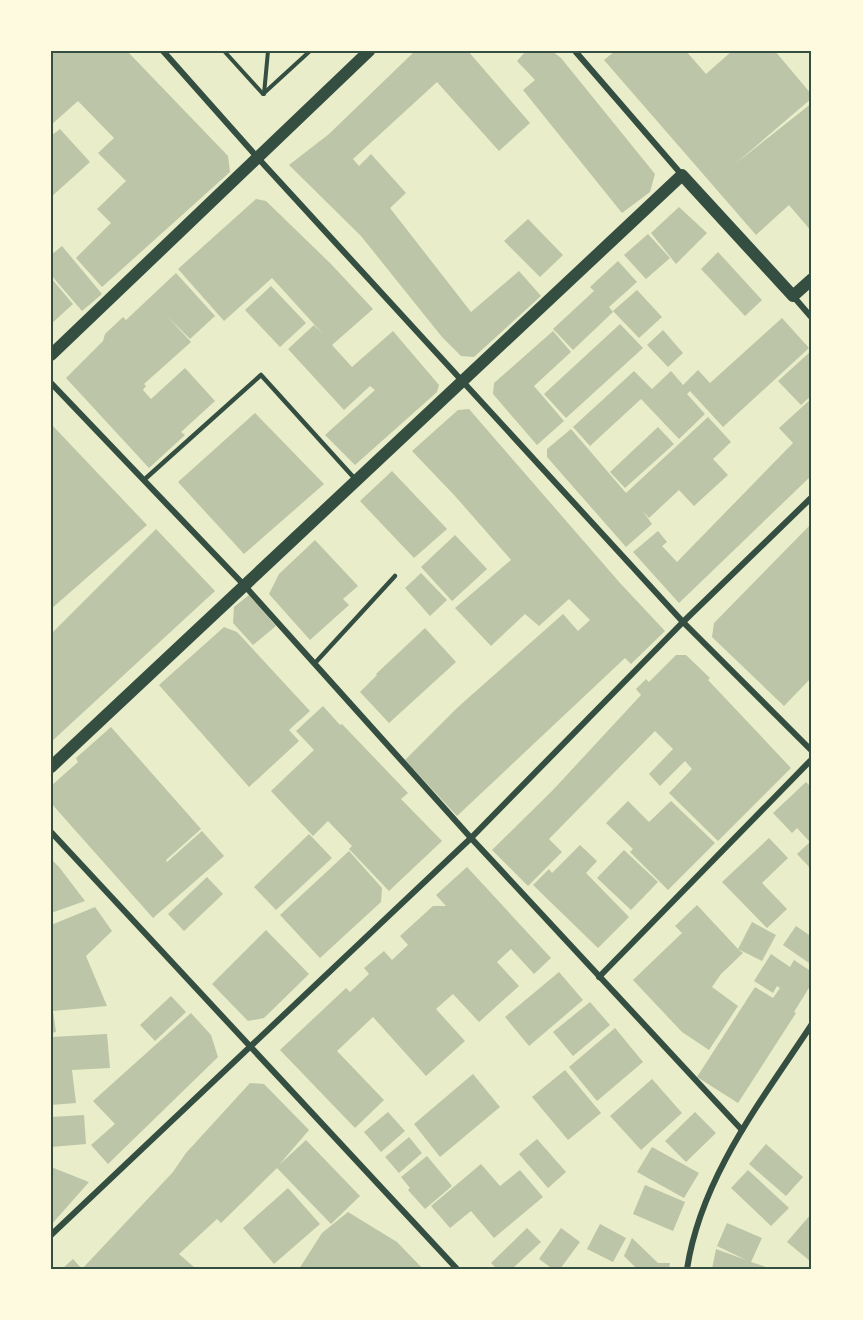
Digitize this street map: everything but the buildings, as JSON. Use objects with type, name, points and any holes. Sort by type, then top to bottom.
[{"type":"main road","points":[[51,356],[369,51]]},
{"type":"main road","points":[[51,767],[682,175],[793,296],[812,279]]},
{"type":"street","points":[[164,51],[257,157],[683,622],[812,751]]},
{"type":"street","points":[[576,51],[682,175]]},
{"type":"street","points":[[793,296],[812,318]]},
{"type":"street","points":[[51,383],[244,585],[471,838],[742,1130]]},
{"type":"street","points":[[51,1235],[471,838],[683,622],[812,497]]},
{"type":"street","points":[[599,977],[812,759]]},
{"type":"street","points":[[51,832],[457,1269]]},
{"type":"street","points":[[687,1269],[704,1203],[742,1130],[812,1024]]},
{"type":"lane","points":[[145,479],[261,375],[356,480]]},
{"type":"lane","points":[[315,663],[395,576]]},
{"type":"path","points":[[224,51],[264,94]]},
{"type":"path","points":[[264,94],[268,51]]},
{"type":"path","points":[[264,94],[310,51]]}]
